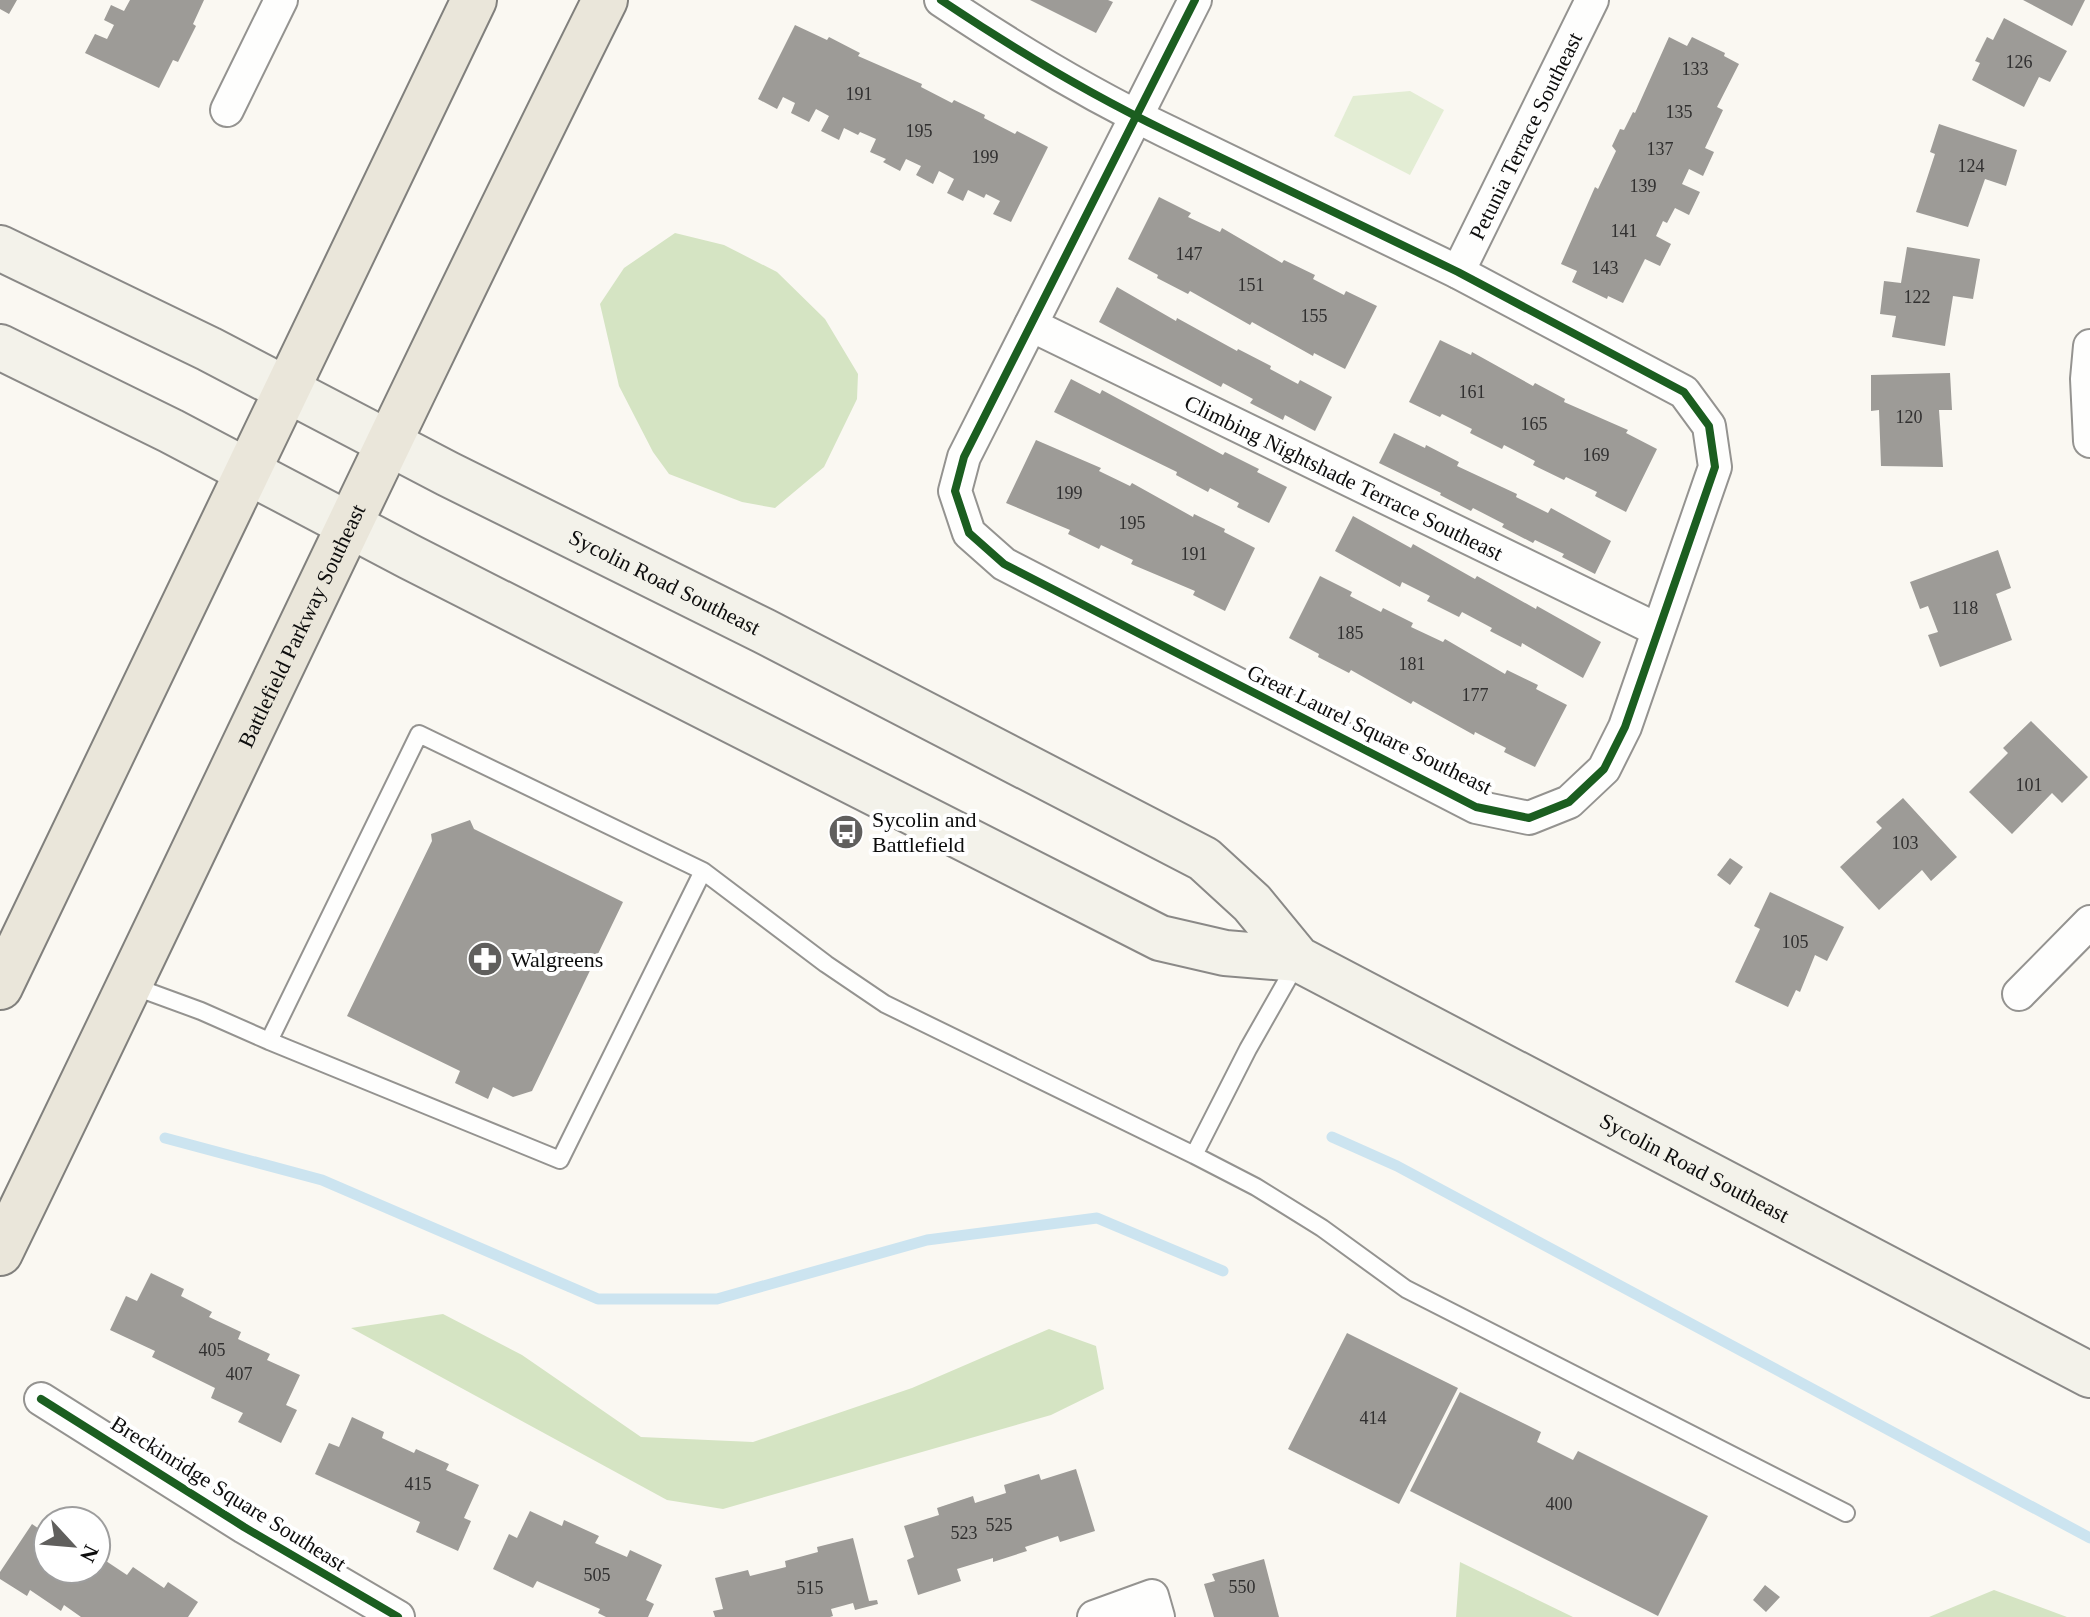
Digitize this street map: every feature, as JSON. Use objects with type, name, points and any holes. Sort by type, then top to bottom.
[{"type":"main road","points":[[0,987],[474,0]]},
{"type":"main road","name":"Battlefield Parkway Southeast","points":[[0,1253],[349,524],[605,0]]},
{"type":"main road","name":"Sycolin Road Southeast","points":[[0,248],[286,388],[1204,859],[1252,903],[1298,959],[2090,1375]]},
{"type":"main road","name":"Sycolin Road Southeast","points":[[0,347],[1160,938],[1225,953],[1298,959]]},
{"type":"street","points":[[227,110],[281,0]]},
{"type":"street","points":[[941,0],[1038,64],[1136,117]]},
{"type":"street","name":"Great Laurel Square Southeast","points":[[1136,117],[1458,272],[1684,392],[1709,426],[1715,467],[1625,727],[1604,769],[1569,802],[1529,818],[1476,807],[1004,564],[969,533],[955,491],[964,457],[1195,0]]},
{"type":"street","name":"Petunia Terrace Southeast","points":[[1458,272],[1592,0]]},
{"type":"street","name":"Climbing Nightshade Terrace Southeast","points":[[1031,325],[1658,630]]},
{"type":"street","points":[[2090,346],[2087,379],[2090,441]]},
{"type":"street","points":[[2019,994],[2090,922]]},
{"type":"street","name":"Breckinridge Square Southeast","points":[[41,1399],[244,1527],[398,1617]]},
{"type":"street","points":[[1094,1617],[1152,1596],[1158,1617]]},
{"type":"lane","points":[[269,1041],[419,734],[703,871],[826,964],[885,1004],[1256,1187],[1322,1228],[1406,1289],[1846,1513]]},
{"type":"lane","points":[[130,985],[201,1011],[560,1160],[703,871]]},
{"type":"lane","points":[[1194,1155],[1298,959]]},
{"type":"green space","points":[[1410,91],[1444,110],[1410,175],[1334,136],[1353,96]]},
{"type":"green space","points":[[675,233],[724,245],[777,272],[825,319],[858,374],[857,399],[824,467],[775,508],[742,502],[669,474],[653,452],[619,386],[600,304],[624,268]]},
{"type":"green space","points":[[443,1314],[522,1355],[641,1437],[753,1442],[912,1388],[1049,1329],[1096,1346],[1104,1389],[1051,1415],[723,1509],[667,1500],[351,1328]]},
{"type":"green space","points":[[1460,1562],[1573,1617],[1456,1617]]},
{"type":"green space","points":[[1994,1590],[2067,1617],[1929,1617]]},
{"type":"building","points":[[0,0],[17,0],[9,14],[0,9]]},
{"type":"building","points":[[130,0],[204,0],[193,24],[196,26],[178,62],[173,60],[159,88],[85,53],[95,34],[107,39],[114,25],[104,20],[111,5],[124,11]]},
{"type":"building","points":[[1030,0],[1108,0],[1113,2],[1096,33]]},
{"type":"building","points":[[2023,0],[2085,0],[2072,26]]},
{"type":"building","points":[[2004,18],[2067,51],[2050,82],[2039,77],[2024,107],[1972,80],[1980,63],[1975,61],[1987,37],[1993,40]]},
{"type":"building","points":[[795,25],[827,40],[829,37],[860,53],[858,56],[922,84],[921,87],[952,103],[954,100],[985,115],[984,118],[1015,134],[1017,131],[1048,147],[1011,222],[993,214],[1000,201],[986,194],[984,198],[968,190],[963,201],[947,193],[954,179],[939,171],[933,184],[916,175],[921,166],[906,159],[900,171],[883,162],[886,159],[870,152],[876,139],[844,128],[839,140],[821,131],[829,116],[816,109],[809,122],[791,113],[795,103],[783,97],[777,109],[758,99]]},
{"type":"building","points":[[1669,37],[1687,46],[1692,37],[1725,53],[1724,56],[1739,64],[1717,107],[1723,110],[1705,148],[1714,152],[1703,176],[1689,169],[1682,184],[1700,192],[1689,215],[1675,208],[1667,223],[1663,221],[1656,236],[1671,244],[1660,266],[1645,259],[1623,303],[1572,282],[1577,271],[1561,264],[1595,187],[1598,189],[1616,151],[1612,146],[1620,129],[1624,130],[1635,113]]},
{"type":"building","points":[[1939,124],[2017,150],[2006,186],[1985,179],[1968,227],[1916,212],[1935,154],[1930,152]]},
{"type":"building","points":[[1159,197],[1191,213],[1188,217],[1220,232],[1222,228],[1282,263],[1284,260],[1315,275],[1313,279],[1344,295],[1346,291],[1377,306],[1345,369],[1314,353],[1313,356],[1252,322],[1250,325],[1190,291],[1188,294],[1128,259]]},
{"type":"building","points":[[1907,247],[1980,259],[1973,299],[1953,296],[1945,346],[1892,337],[1896,316],[1880,314],[1884,281],[1901,283]]},
{"type":"building","points":[[1117,287],[1176,321],[1177,318],[1271,366],[1270,369],[1298,384],[1300,380],[1332,397],[1315,431],[1285,415],[1283,420],[1250,403],[1253,399],[1223,383],[1221,387],[1099,322]]},
{"type":"building","points":[[1440,340],[1471,355],[1472,352],[1533,386],[1535,383],[1565,399],[1564,402],[1628,430],[1626,433],[1657,449],[1626,512],[1595,496],[1597,492],[1533,465],[1535,461],[1504,445],[1502,449],[1470,433],[1472,429],[1442,414],[1440,417],[1409,402]]},
{"type":"building","points":[[1950,373],[1952,410],[1939,410],[1943,467],[1881,466],[1879,410],[1871,411],[1871,375]]},
{"type":"building","points":[[1071,379],[1100,394],[1102,390],[1223,455],[1225,452],[1259,469],[1257,472],[1287,487],[1269,523],[1237,507],[1239,503],[1210,488],[1208,492],[1176,475],[1177,472],[1054,412]]},
{"type":"building","points":[[1394,433],[1425,448],[1426,445],[1459,462],[1457,466],[1517,494],[1516,497],[1548,513],[1551,508],[1611,541],[1595,574],[1562,557],[1564,554],[1535,540],[1533,543],[1502,527],[1504,524],[1473,508],[1471,511],[1379,463]]},
{"type":"building","points":[[1036,440],[1101,468],[1099,471],[1130,486],[1132,483],[1193,517],[1194,514],[1225,529],[1224,532],[1255,548],[1225,611],[1193,595],[1195,591],[1131,564],[1133,560],[1101,545],[1099,549],[1068,534],[1070,530],[1006,503]]},
{"type":"building","points":[[1353,516],[1411,548],[1413,544],[1475,579],[1477,576],[1536,609],[1537,606],[1601,642],[1583,678],[1522,643],[1521,647],[1490,631],[1492,628],[1462,612],[1459,617],[1427,601],[1430,596],[1402,582],[1400,587],[1335,551]]},
{"type":"building","points":[[1998,550],[2011,588],[1996,594],[2012,640],[1940,667],[1928,635],[1938,632],[1928,606],[1920,609],[1910,582]]},
{"type":"building","points":[[1320,576],[1352,592],[1350,596],[1381,612],[1383,608],[1413,623],[1411,627],[1443,642],[1445,639],[1505,674],[1507,670],[1538,685],[1536,689],[1567,705],[1535,767],[1504,752],[1506,748],[1475,732],[1474,735],[1351,670],[1349,673],[1318,657],[1319,654],[1289,638]]},
{"type":"building","points":[[2031,721],[2088,777],[2062,803],[2052,793],[2012,834],[1969,792],[2008,753],[2003,748]]},
{"type":"building","points":[[1903,798],[1957,857],[1931,881],[1922,870],[1879,910],[1840,867],[1882,828],[1876,822]]},
{"type":"building","name":"Walgreens","points":[[470,820],[474,829],[623,902],[532,1091],[513,1097],[493,1087],[488,1099],[455,1083],[460,1071],[347,1016],[432,841],[431,834]]},
{"type":"building","points":[[1730,858],[1743,867],[1730,885],[1717,875]]},
{"type":"building","points":[[1770,892],[1844,927],[1827,961],[1815,955],[1800,992],[1796,990],[1788,1007],[1735,982],[1760,929],[1754,926]]},
{"type":"building","points":[[151,1273],[184,1289],[181,1296],[212,1312],[209,1317],[241,1332],[238,1339],[270,1354],[267,1360],[300,1375],[286,1405],[297,1410],[281,1443],[238,1422],[243,1413],[211,1398],[215,1388],[152,1357],[155,1351],[110,1330],[126,1296],[137,1301]]},
{"type":"building","points":[[1347,1333],[1458,1388],[1399,1504],[1288,1449]]},
{"type":"building","points":[[1460,1392],[1541,1432],[1537,1442],[1573,1460],[1578,1451],[1708,1516],[1658,1616],[1410,1491]]},
{"type":"building","points":[[352,1417],[384,1432],[382,1438],[414,1453],[416,1449],[449,1464],[446,1470],[479,1485],[464,1518],[471,1521],[458,1551],[416,1532],[420,1522],[315,1474],[329,1443],[339,1447]]},
{"type":"building","points":[[1076,1469],[1095,1531],[1060,1542],[1058,1536],[1025,1547],[1027,1551],[957,1569],[961,1581],[918,1595],[907,1560],[914,1557],[904,1526],[939,1515],[937,1508],[973,1496],[975,1503],[1006,1493],[1004,1485],[1039,1474],[1041,1480]]},
{"type":"building","points":[[530,1511],[562,1526],[564,1520],[599,1536],[595,1543],[627,1557],[630,1550],[662,1565],[646,1600],[654,1604],[648,1617],[606,1617],[598,1613],[600,1609],[537,1581],[533,1588],[493,1569],[509,1534],[517,1538]]},
{"type":"building","points":[[32,1524],[32,1585],[112,1585],[112,1565],[127,1575],[133,1567],[164,1588],[168,1582],[198,1602],[188,1617],[81,1617],[64,1605],[61,1611],[30,1590],[27,1596],[0,1579],[0,1572]]},
{"type":"building","points":[[853,1538],[869,1601],[877,1600],[878,1604],[855,1610],[853,1603],[831,1609],[833,1616],[830,1617],[715,1617],[713,1611],[723,1609],[715,1578],[748,1570],[750,1576],[786,1567],[785,1561],[818,1552],[817,1547]]},
{"type":"building","points":[[1264,1559],[1279,1617],[1214,1617],[1204,1584],[1215,1581],[1212,1574]]},
{"type":"building","points":[[1765,1585],[1780,1597],[1766,1612],[1753,1600]]},
{"type":"waterway","points":[[1332,1137],[1397,1166],[2090,1538]]},
{"type":"waterway","points":[[165,1138],[322,1180],[598,1299],[717,1299],[927,1240],[1097,1218],[1223,1271]]},
{"type":"cycle path","points":[[941,0],[1079,86],[1108,101],[1137,116],[1166,131],[1458,272],[1684,392],[1709,426],[1715,467],[1625,727],[1604,769],[1569,802],[1529,818],[1476,807],[1004,564],[969,533],[955,491],[964,457],[1195,0]]},
{"type":"cycle path","points":[[41,1399],[244,1527],[398,1617]]},
{"type":"place","name":"Sycolin and Battlefield","points":[[846,832]]},
{"type":"place","name":"Walgreens","points":[[485,959]]}]
